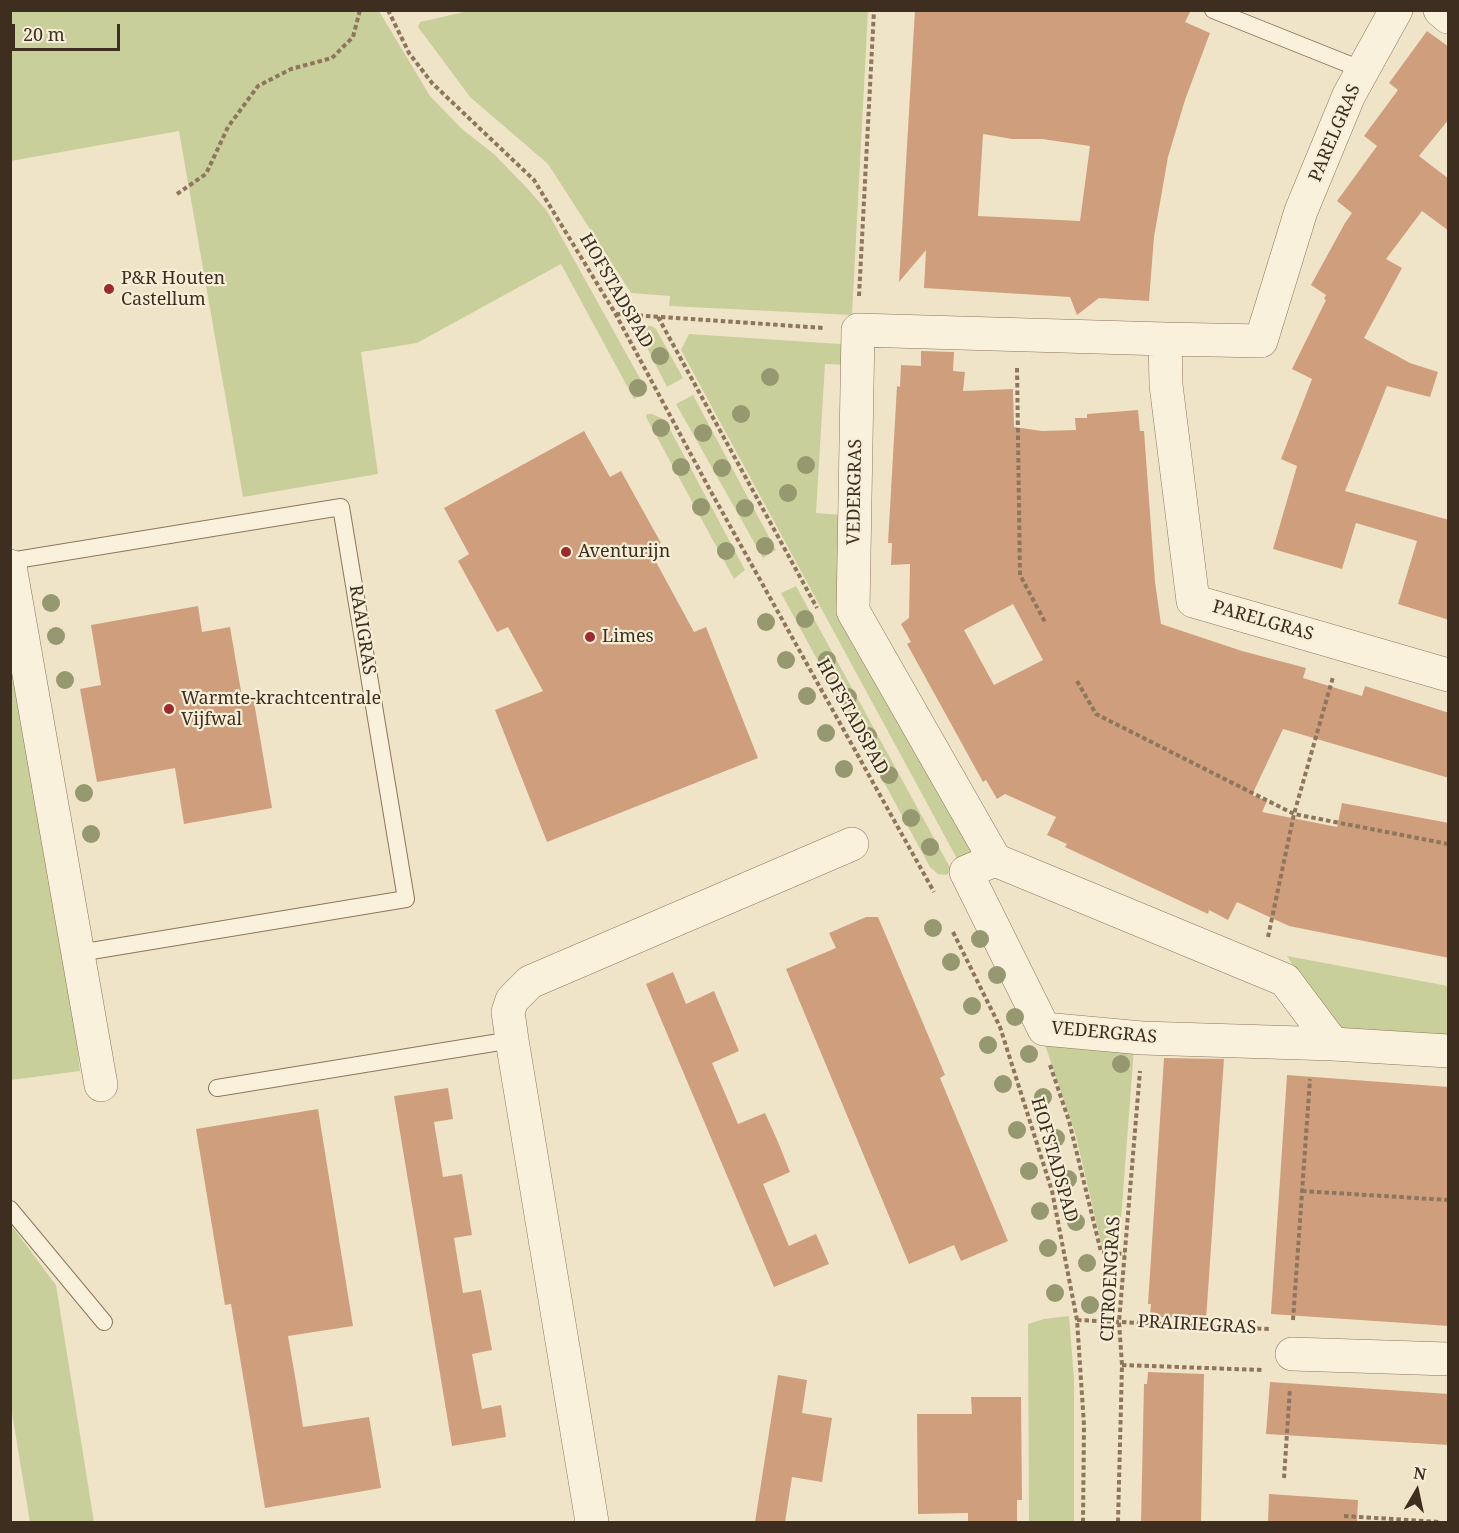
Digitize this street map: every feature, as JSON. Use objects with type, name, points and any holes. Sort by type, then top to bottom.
[{"type":"street","name":"PARELGRAS","points":[[858,330],[1261,341],[1301,211],[1349,95],[1396,10]]},
{"type":"street","points":[[1440,10],[1449,17]]},
{"type":"street","name":"VEDERGRAS","points":[[858,330],[853,610],[995,860],[966,872],[1044,1029],[1142,1038],[1449,1051]]},
{"type":"street","name":"PARELGRAS","points":[[1165,339],[1166,385],[1193,601],[1449,675]]},
{"type":"street","points":[[10,566],[101,1085]]},
{"type":"street","points":[[592,1522],[512,1040],[508,1012],[512,1000],[530,982],[852,844]]},
{"type":"street","points":[[995,860],[1285,980],[1322,1044]]},
{"type":"street","points":[[1292,1352],[1449,1359]]},
{"type":"lane","points":[[1213,10],[1363,70]]},
{"type":"lane","name":"RAAIGRAS","points":[[10,561],[341,507],[406,899],[79,953]]},
{"type":"lane","points":[[217,1088],[512,1040]]},
{"type":"lane","points":[[10,1209],[104,1322]]},
{"type":"path","points":[[177,194],[206,174],[228,127],[258,86],[291,69],[332,58],[353,36],[360,10]]},
{"type":"path","points":[[615,314],[858,330],[874,10]]},
{"type":"path","name":"HOFSTADSPAD","points":[[388,11],[409,53],[432,83],[534,180],[615,314],[938,900]]},
{"type":"path","points":[[658,317],[818,610]]},
{"type":"path","points":[[1016,334],[1020,575],[1045,622]]},
{"type":"path","points":[[1261,970],[1294,814],[1343,644]]},
{"type":"path","points":[[1077,681],[1096,714],[1294,814],[1449,844]]},
{"type":"path","name":"HOFSTADSPAD","points":[[948,921],[1000,1027],[1052,1191],[1077,1320],[1083,1425],[1083,1522]]},
{"type":"path","points":[[1044,1029],[1043,1044],[1069,1121],[1101,1252],[1125,1254]]},
{"type":"path","name":"CITROENGRAS","points":[[1118,1522],[1122,1365],[1119,1322],[1142,1038]]},
{"type":"path","points":[[1284,1478],[1302,1191],[1322,1044]]},
{"type":"path","points":[[1302,1191],[1449,1200]]},
{"type":"path","name":"PRAIRIEGRAS","points":[[1077,1320],[1119,1322],[1292,1352]]},
{"type":"path","points":[[1122,1365],[1292,1352]]},
{"type":"path","points":[[1344,1516],[1440,1522]]},
{"type":"green space","points":[[473,10],[868,11],[852,315],[669,306],[670,296],[631,293],[548,164],[470,97],[418,27],[420,22]]},
{"type":"green space","points":[[11,11],[379,11],[430,96],[462,129],[494,154],[547,211],[647,391],[634,399],[561,264],[417,343],[361,352],[378,474],[243,497],[179,131],[11,161]]},
{"type":"green space","points":[[647,326],[656,329],[683,378],[667,387],[642,338],[641,333]]},
{"type":"green space","points":[[689,334],[855,345],[849,365],[825,364],[816,513],[842,515],[841,607],[972,853],[961,866],[681,350]]},
{"type":"green space","points":[[693,395],[776,550],[763,558],[676,404]]},
{"type":"green space","points":[[647,414],[665,420],[745,570],[734,579],[646,417]]},
{"type":"green space","points":[[796,586],[952,871],[946,875],[938,874],[930,867],[781,593]]},
{"type":"green space","points":[[10,662],[73,1010],[80,1071],[11,1080]]},
{"type":"green space","points":[[1287,956],[1448,986],[1448,1039],[1336,1033]]},
{"type":"green space","points":[[1045,1045],[1134,1048],[1119,1246],[1115,1251],[1102,1247],[1076,1136]]},
{"type":"green space","points":[[11,1225],[56,1285],[94,1522],[30,1522],[11,1407]]},
{"type":"green space","points":[[1069,1316],[1074,1379],[1074,1522],[1029,1522],[1028,1324],[1044,1319]]},
{"type":"building","points":[[915,10],[1191,10],[1185,22],[1210,33],[1185,100],[1168,157],[1154,237],[1149,301],[1099,298],[1077,315],[1070,297],[924,288],[926,250],[899,282]],"holes":[[[983,134],[1012,139],[1042,139],[1090,146],[1080,221],[978,216]]]},
{"type":"building","points":[[1427,31],[1449,47],[1449,119],[1419,156],[1449,179],[1449,231],[1422,211],[1386,259],[1402,268],[1364,338],[1410,363],[1438,372],[1430,397],[1387,386],[1345,491],[1449,520],[1449,620],[1398,604],[1417,541],[1356,523],[1342,569],[1273,549],[1297,466],[1281,459],[1312,379],[1292,369],[1326,300],[1324,299],[1326,295],[1311,285],[1352,213],[1337,201],[1377,146],[1364,136],[1398,90],[1389,83]]},
{"type":"building","points":[[921,351],[954,352],[953,371],[965,372],[963,391],[1013,389],[1014,427],[1042,431],[1076,430],[1075,418],[1087,418],[1087,414],[1138,410],[1140,431],[1144,431],[1155,582],[1161,624],[1242,651],[1306,668],[1303,678],[1362,696],[1365,686],[1449,713],[1449,778],[1283,729],[1252,795],[1267,801],[1262,812],[1337,827],[1342,803],[1449,823],[1449,958],[1289,926],[1237,902],[1228,920],[1209,910],[1208,914],[1065,847],[1067,844],[1047,835],[1056,817],[1005,794],[997,799],[986,780],[983,782],[907,644],[911,642],[901,624],[909,618],[910,564],[891,565],[892,543],[888,543],[897,386],[900,387],[901,365],[921,366]],"holes":[[[1013,604],[1043,660],[994,685],[964,630]]]},
{"type":"building","name":"Limes","points":[[584,431],[610,477],[621,471],[661,543],[649,549],[694,632],[706,627],[758,758],[547,842],[495,710],[543,691],[508,627],[497,632],[458,561],[469,554],[444,508]]},
{"type":"building","name":"Warmte-krachtcentrale Vijfwal","points":[[198,606],[202,632],[230,627],[242,697],[253,696],[272,808],[184,824],[175,768],[97,782],[80,689],[101,685],[91,625]]},
{"type":"building","points":[[866,917],[878,917],[945,1075],[940,1078],[1008,1241],[961,1261],[954,1245],[909,1264],[786,969],[836,948],[829,933]]},
{"type":"building","points":[[673,972],[686,1004],[714,991],[739,1051],[712,1063],[738,1124],[765,1113],[778,1142],[790,1172],[763,1184],[789,1246],[816,1234],[829,1264],[774,1287],[646,984]]},
{"type":"building","points":[[1164,1058],[1224,1059],[1206,1320],[1150,1316],[1151,1304],[1148,1304]]},
{"type":"building","points":[[1287,1075],[1449,1087],[1449,1326],[1271,1314]]},
{"type":"building","points":[[448,1088],[453,1119],[434,1122],[443,1177],[462,1174],[472,1235],[454,1238],[463,1293],[481,1290],[492,1350],[472,1354],[482,1409],[501,1405],[506,1437],[452,1446],[394,1096]]},
{"type":"building","points":[[318,1109],[353,1326],[288,1336],[303,1427],[369,1417],[381,1488],[265,1508],[231,1304],[225,1305],[196,1129]]},
{"type":"building","points":[[1148,1372],[1204,1374],[1201,1522],[1141,1522],[1144,1384],[1147,1384]]},
{"type":"building","points":[[778,1375],[807,1380],[802,1413],[832,1418],[822,1482],[792,1477],[785,1522],[755,1522]]},
{"type":"building","points":[[1270,1382],[1449,1394],[1449,1445],[1266,1434]]},
{"type":"building","points":[[971,1397],[1021,1397],[1022,1500],[1017,1500],[1017,1522],[968,1522],[968,1513],[918,1514],[917,1414],[972,1414]]},
{"type":"building","points":[[1269,1494],[1358,1500],[1357,1522],[1268,1522]]},
{"type":"place","name":"P&R Houten Castellum","points":[[109,289]]},
{"type":"place","name":"Aventurijn","points":[[566,552]]},
{"type":"place","name":"Limes","points":[[590,637]]},
{"type":"place","name":"Warmte-krachtcentrale Vijfwal","points":[[169,709]]}]
